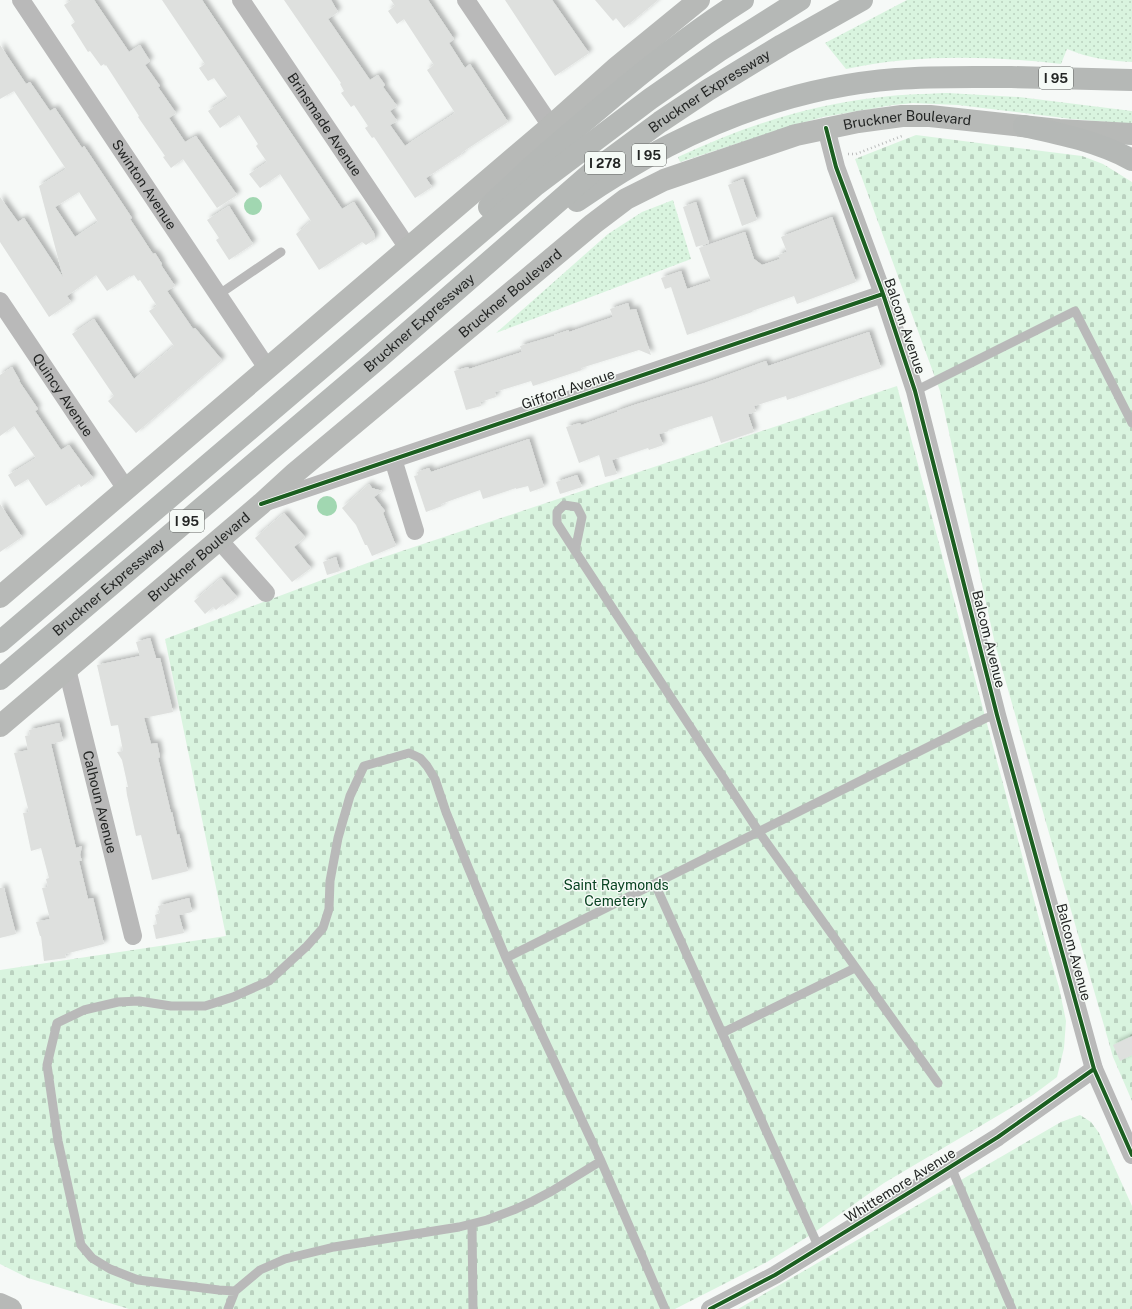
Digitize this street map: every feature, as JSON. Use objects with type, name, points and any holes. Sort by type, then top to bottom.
[{"type":"highway","points":[[406,295],[490,207],[548,152],[654,63],[743,0]]},
{"type":"highway","name":"Bruckner Expressway","points":[[0,642],[514,202],[610,128],[719,51],[800,0]]},
{"type":"highway","name":"Bruckner Expressway","points":[[0,680],[374,362],[569,192],[614,155],[684,106],[734,74],[807,30],[862,0]]},
{"type":"highway","points":[[981,77],[1037,82],[1132,95]]},
{"type":"highway","name":"I 95","points":[[374,362],[531,236],[602,184],[650,155],[695,132],[728,118],[809,93],[838,87],[895,79],[981,77],[1132,80]]},
{"type":"highway","points":[[1024,126],[1086,141],[1113,150],[1132,160]]},
{"type":"main road","points":[[0,597],[551,126],[617,67],[699,0]]},
{"type":"main road","name":"Bruckner Boulevard","points":[[0,726],[261,504],[301,468],[557,254],[604,215],[626,199],[650,186],[782,140],[826,128],[886,118],[916,116],[952,118],[1024,126],[1132,134]]},
{"type":"street","name":"Swinton Avenue","points":[[21,0],[267,368]]},
{"type":"street","name":"Brinsmade Avenue","points":[[242,0],[408,248]]},
{"type":"street","points":[[466,0],[551,126]]},
{"type":"street","name":"Balcom Avenue","points":[[826,128],[836,167],[883,294],[915,391],[997,715],[1094,1069],[1132,1155]]},
{"type":"street","name":"Gifford Avenue","points":[[261,504],[883,294]]},
{"type":"street","name":"Quincy Avenue","points":[[0,301],[126,489]]},
{"type":"street","points":[[393,460],[415,531]]},
{"type":"street","points":[[219,540],[266,593]]},
{"type":"street","name":"Calhoun Avenue","points":[[67,669],[133,936]]},
{"type":"street","name":"Whittemore Avenue","points":[[719,1307],[775,1275],[998,1137],[1094,1069]]},
{"type":"lane","points":[[218,295],[281,252]]},
{"type":"lane","points":[[915,391],[1074,311],[1132,422]]},
{"type":"lane","points":[[575,551],[582,516],[577,507],[564,505],[557,512],[557,523],[575,551],[759,832],[938,1083]]},
{"type":"lane","points":[[506,958],[986,718],[997,715]]},
{"type":"lane","points":[[235,1291],[138,1280],[110,1269],[92,1258],[81,1245],[58,1141],[47,1065],[57,1023],[84,1010],[118,1002],[139,1001],[171,1006],[206,1006],[233,997],[269,981],[307,946],[323,928],[329,909],[330,882],[338,838],[350,796],[364,766],[409,753],[420,758],[435,779],[465,860],[506,958],[601,1161],[665,1309]]},
{"type":"lane","points":[[655,884],[819,1248]]},
{"type":"lane","points":[[722,1033],[855,968]]},
{"type":"lane","points":[[228,1309],[235,1291],[260,1270],[285,1259],[334,1247],[472,1224],[502,1214],[533,1201],[601,1161]]},
{"type":"lane","points":[[950,1167],[1012,1309]]},
{"type":"lane","points":[[472,1224],[473,1309]]},
{"type":"path","points":[[846,155],[856,154],[907,134]]},
{"type":"green space","points":[[907,0],[1132,0],[1132,62],[1115,61],[1083,55],[1067,49],[1061,64],[1007,59],[954,58],[900,61],[846,69],[825,43]]},
{"type":"green space","points":[[947,93],[1019,97],[1132,111],[1132,124],[1072,119],[958,105],[913,103],[823,117],[680,162],[678,157],[727,136],[777,118],[803,111],[855,100]]},
{"type":"green space","points":[[916,135],[1082,156],[1103,164],[1132,182],[1132,1101],[1113,1057],[995,644],[940,391],[855,159]]},
{"type":"green space","points":[[673,200],[691,259],[496,333],[608,234],[642,212]]},
{"type":"green space","name":"Saint Raymonds Cemetery","points":[[897,386],[1042,930],[1059,987],[1066,1021],[1064,1048],[1057,1077],[1033,1095],[884,1183],[812,1234],[767,1262],[675,1309],[129,1309],[28,1278],[0,1264],[0,970],[226,936],[165,639],[378,559]]},
{"type":"green space","points":[[1080,1115],[1091,1122],[1099,1133],[1132,1206],[1132,1309],[738,1309],[1061,1122]]},
{"type":"shaded area","points":[[253,197],[259,200],[262,206],[259,212],[253,215],[247,212],[244,206],[247,200]]},
{"type":"shaded area","points":[[327,496],[334,499],[337,506],[334,513],[327,516],[320,513],[317,506],[320,499]]},
{"type":"building","points":[[72,0],[94,0],[129,52],[140,45],[150,61],[145,65],[160,86],[158,87],[176,113],[169,118],[185,142],[196,136],[237,195],[217,208],[183,159],[171,168],[163,157],[165,156],[138,117],[139,116],[106,65],[105,66],[104,64],[101,66],[90,51],[88,52],[71,25],[75,22],[64,5]]},
{"type":"building","points":[[162,0],[202,0],[342,209],[354,202],[374,233],[375,239],[366,245],[362,242],[319,270],[296,234],[311,221],[280,174],[260,188],[249,174],[267,162],[256,146],[258,144],[239,115],[220,128],[208,111],[228,98],[214,78],[208,81],[199,68],[205,64]]},
{"type":"building","points":[[284,0],[331,0],[338,12],[328,19],[370,80],[378,75],[385,85],[383,87],[397,106],[390,111],[397,121],[390,125],[405,146],[455,113],[427,70],[434,65],[404,19],[397,24],[388,11],[395,6],[391,0],[428,0],[454,39],[449,43],[465,68],[470,64],[508,122],[426,178],[432,187],[415,198],[374,137],[372,138],[365,128],[368,126],[354,105],[351,107],[341,93],[344,91],[340,84],[341,83]]},
{"type":"building","points":[[505,0],[552,0],[589,53],[555,76]]},
{"type":"building","points":[[595,0],[658,0],[624,28],[616,18],[613,21]]},
{"type":"building","points":[[0,45],[26,84],[30,82],[50,111],[55,108],[82,148],[84,146],[132,218],[130,219],[153,254],[155,253],[175,286],[167,291],[193,329],[195,328],[222,360],[136,433],[108,401],[114,396],[72,334],[94,319],[134,379],[174,346],[149,311],[157,306],[140,280],[138,281],[134,275],[107,291],[96,275],[67,296],[71,302],[49,317],[0,242],[0,197],[18,222],[24,218],[63,277],[39,186],[66,169],[14,91],[0,99]],"holes":[[[79,192],[98,222],[75,237],[55,207]]]},
{"type":"building","points":[[743,179],[757,220],[742,226],[728,185]]},
{"type":"building","points":[[696,202],[709,243],[696,247],[683,207]]},
{"type":"building","points":[[229,206],[253,244],[229,260],[216,240],[219,238],[207,220]]},
{"type":"building","points":[[832,217],[856,282],[797,304],[794,296],[687,335],[671,287],[665,289],[661,278],[681,271],[687,289],[711,281],[699,248],[745,232],[754,259],[762,265],[780,259],[778,255],[787,252],[781,237]]},
{"type":"building","points":[[628,303],[630,310],[636,309],[651,355],[639,350],[581,368],[582,370],[533,386],[531,381],[495,392],[496,397],[480,402],[481,406],[466,410],[454,371],[468,367],[469,369],[522,352],[520,346],[569,330],[569,332],[613,317],[610,309]]},
{"type":"building","points":[[869,332],[881,368],[787,400],[786,396],[754,406],[756,412],[748,414],[754,432],[721,443],[712,416],[659,434],[663,445],[649,450],[648,448],[612,460],[617,474],[605,477],[599,455],[579,463],[566,427],[580,423],[581,425],[634,405],[705,383],[766,361],[768,366]]},
{"type":"building","points":[[12,367],[19,381],[38,409],[35,411],[61,450],[69,445],[93,478],[81,487],[79,484],[46,506],[28,479],[15,487],[8,475],[36,458],[14,426],[0,436],[0,375]]},
{"type":"building","points":[[529,439],[544,487],[530,492],[528,486],[516,488],[483,499],[480,490],[441,504],[442,506],[426,512],[414,476],[418,475],[417,472],[429,468],[431,472]]},
{"type":"building","points":[[577,475],[582,487],[560,494],[556,482]]},
{"type":"building","points":[[369,484],[372,488],[382,491],[374,497],[385,511],[383,513],[396,546],[372,556],[356,525],[342,508]]},
{"type":"building","points":[[0,504],[22,537],[0,552]]},
{"type":"building","points":[[284,513],[305,537],[294,547],[311,568],[292,582],[255,538]]},
{"type":"building","points":[[336,557],[340,571],[327,575],[323,562]]},
{"type":"building","points":[[221,578],[237,597],[225,606],[223,604],[216,610],[213,607],[205,614],[194,601]]},
{"type":"building","points":[[150,638],[156,658],[160,658],[173,712],[144,718],[151,744],[157,743],[160,757],[158,758],[171,813],[172,812],[177,835],[179,834],[188,871],[152,880],[141,835],[136,836],[127,795],[126,787],[128,787],[122,760],[117,752],[123,751],[118,725],[111,726],[97,665],[140,656],[136,642]]},
{"type":"building","points":[[59,723],[63,741],[51,744],[76,848],[82,846],[80,855],[82,861],[79,861],[88,899],[93,898],[104,944],[65,954],[66,958],[44,961],[41,936],[36,922],[50,919],[42,888],[48,887],[46,879],[49,878],[41,848],[31,851],[23,813],[29,812],[14,753],[28,750],[25,736],[30,735],[29,730]]},
{"type":"building","points":[[0,888],[4,888],[16,934],[0,938]]},
{"type":"building","points":[[189,898],[192,912],[179,915],[184,933],[156,939],[153,925],[157,924],[155,915],[160,913],[158,906]]},
{"type":"building","points":[[1132,1036],[1132,1055],[1120,1061],[1113,1045]]},
{"type":"cycle path","points":[[826,128],[836,167],[883,294],[915,391],[997,715],[1094,1069],[1132,1155]]},
{"type":"cycle path","points":[[261,504],[883,294]]},
{"type":"cycle path","points":[[710,1309],[775,1275],[915,1189],[998,1137],[1094,1069]]}]
